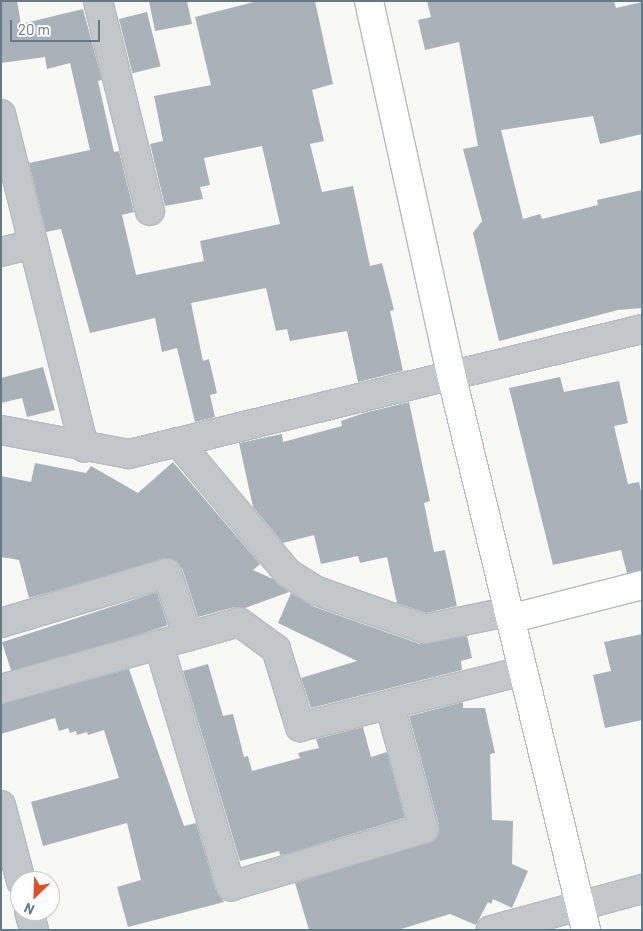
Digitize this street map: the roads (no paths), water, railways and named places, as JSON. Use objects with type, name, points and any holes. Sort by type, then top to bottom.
[{"type":"street","points":[[98,1],[150,211]]},
{"type":"street","points":[[369,1],[451,374],[512,614],[523,671],[583,917]]},
{"type":"street","points":[[1,114],[84,448]]},
{"type":"street","points":[[1,252],[33,244]]},
{"type":"street","points":[[1,430],[84,448],[129,454],[642,329]]},
{"type":"street","points":[[178,442],[288,573],[317,590],[426,629],[512,614],[642,584]]},
{"type":"street","points":[[1,623],[167,573],[188,637]]},
{"type":"street","points":[[1,689],[239,622],[276,649],[300,726],[390,706],[523,671]]},
{"type":"street","points":[[159,645],[231,886],[424,830],[390,706]]},
{"type":"street","points":[[1,805],[19,871]]},
{"type":"street","points":[[491,930],[583,917],[642,889]]}]
